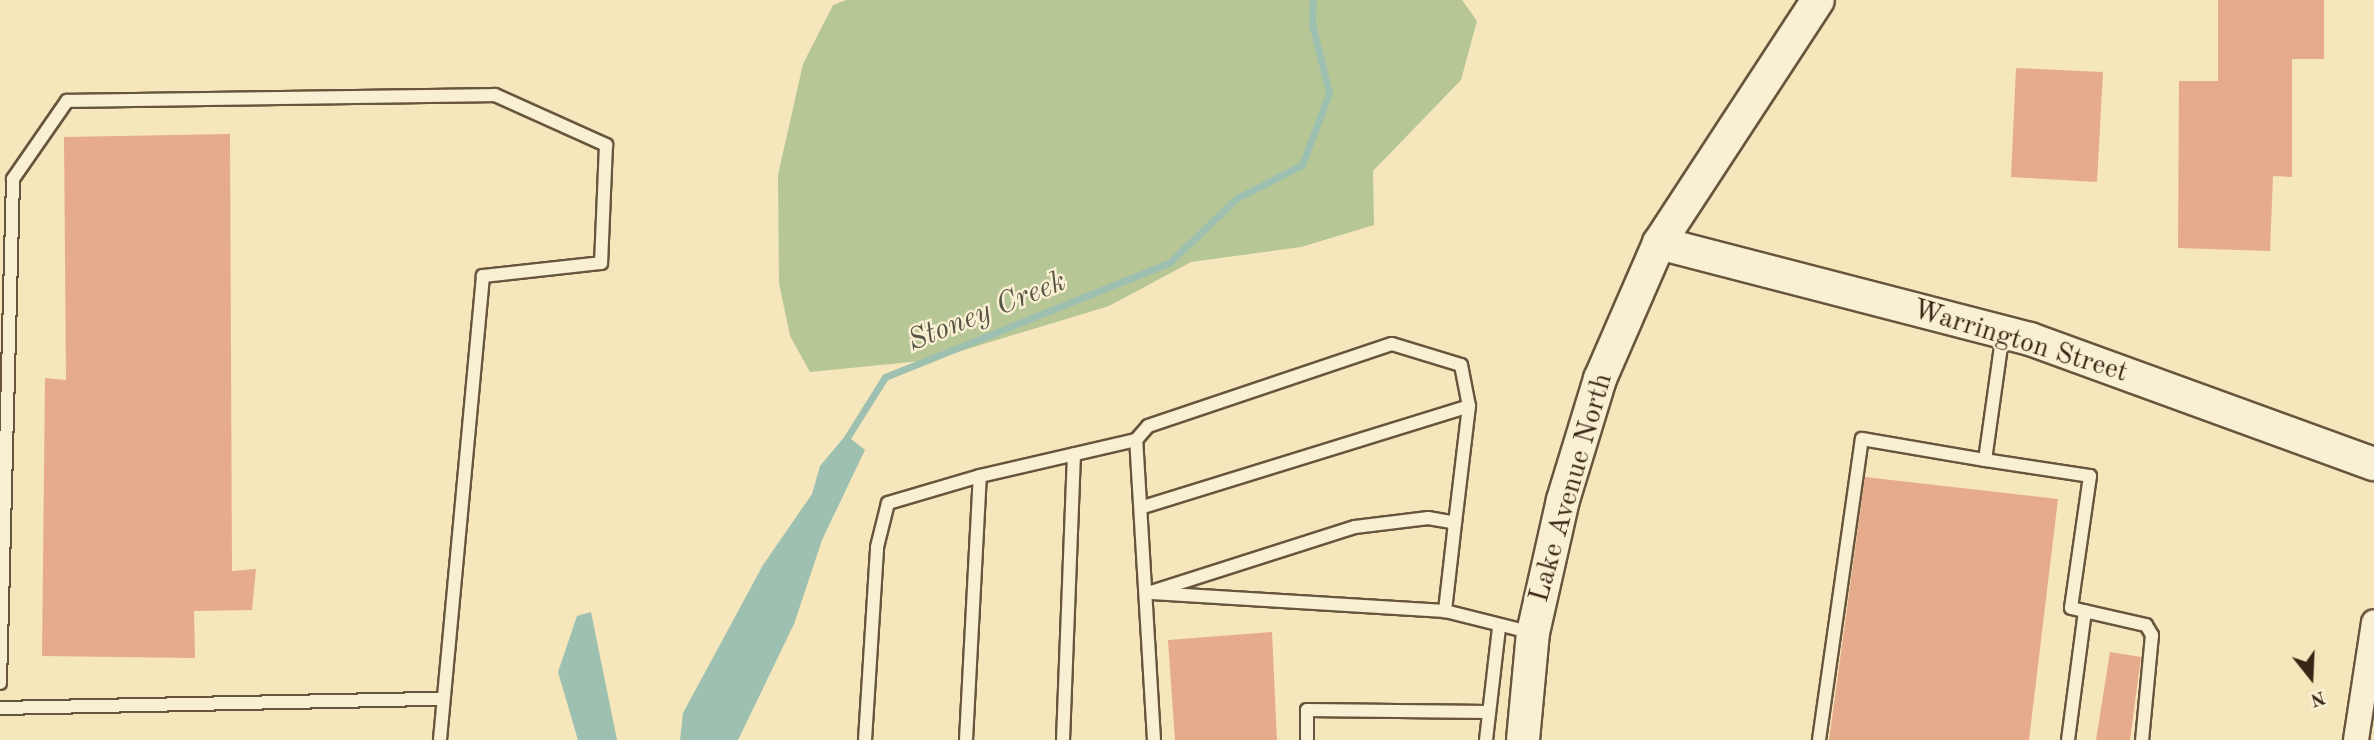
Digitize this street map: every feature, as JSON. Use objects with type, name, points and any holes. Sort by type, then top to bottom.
[{"type":"street","name":"Lake Avenue North","points":[[1522,740],[1533,633],[1563,500],[1600,379],[1659,243],[1818,0]]},
{"type":"street","name":"Warrington Street","points":[[1659,243],[2003,332],[2374,464]]},
{"type":"street","points":[[2356,740],[2374,622]]},
{"type":"lane","points":[[0,683],[7,179],[67,101],[495,95],[606,145],[601,263],[483,276],[440,740]]},
{"type":"lane","points":[[1985,460],[2003,332]]},
{"type":"lane","points":[[865,740],[877,547],[888,503],[980,476],[1136,440],[1148,426],[1392,344],[1461,365],[1469,406],[1445,611]]},
{"type":"lane","points":[[1143,507],[1469,406]]},
{"type":"lane","points":[[1819,740],[1862,439],[2090,476],[2071,608],[2146,625],[2152,635],[2142,740]]},
{"type":"lane","points":[[1136,440],[1143,507],[1154,740]]},
{"type":"lane","points":[[1063,740],[1074,454]]},
{"type":"lane","points":[[967,740],[980,476]]},
{"type":"lane","points":[[1148,593],[1356,527],[1428,518],[1455,523]]},
{"type":"lane","points":[[1148,593],[1445,611],[1499,627],[1533,633]]},
{"type":"lane","points":[[2068,740],[2085,611]]},
{"type":"lane","points":[[1486,740],[1499,627]]},
{"type":"lane","points":[[0,708],[442,699]]},
{"type":"lane","points":[[1307,740],[1307,710],[1488,712]]},
{"type":"green space","points":[[846,0],[1462,0],[1477,21],[1461,80],[1373,171],[1374,225],[1301,247],[1191,262],[1109,306],[931,360],[810,372],[790,336],[779,283],[778,175],[803,64],[833,5]]},
{"type":"shaded area","points":[[846,435],[865,450],[822,540],[794,624],[738,740],[680,740],[683,713],[763,565],[812,494],[820,466]]},
{"type":"shaded area","points":[[591,612],[617,740],[578,740],[558,672],[577,616]]},
{"type":"building","points":[[2218,0],[2324,0],[2324,59],[2292,59],[2292,177],[2273,176],[2270,251],[2178,248],[2179,81],[2218,81]]},
{"type":"building","points":[[2016,68],[2103,72],[2097,182],[2011,177]]},
{"type":"building","points":[[230,134],[232,571],[256,569],[252,610],[194,611],[195,658],[42,656],[45,378],[66,380],[64,137]]},
{"type":"building","points":[[1865,477],[2058,499],[2029,740],[1829,740]]},
{"type":"building","points":[[1272,632],[1277,740],[1175,740],[1168,640]]},
{"type":"building","points":[[2110,652],[2141,657],[2130,740],[2096,740]]},
{"type":"waterway","name":"Stoney Creek","points":[[843,444],[885,377],[1169,263],[1237,198],[1302,165],[1329,93],[1312,23],[1313,0]]}]
